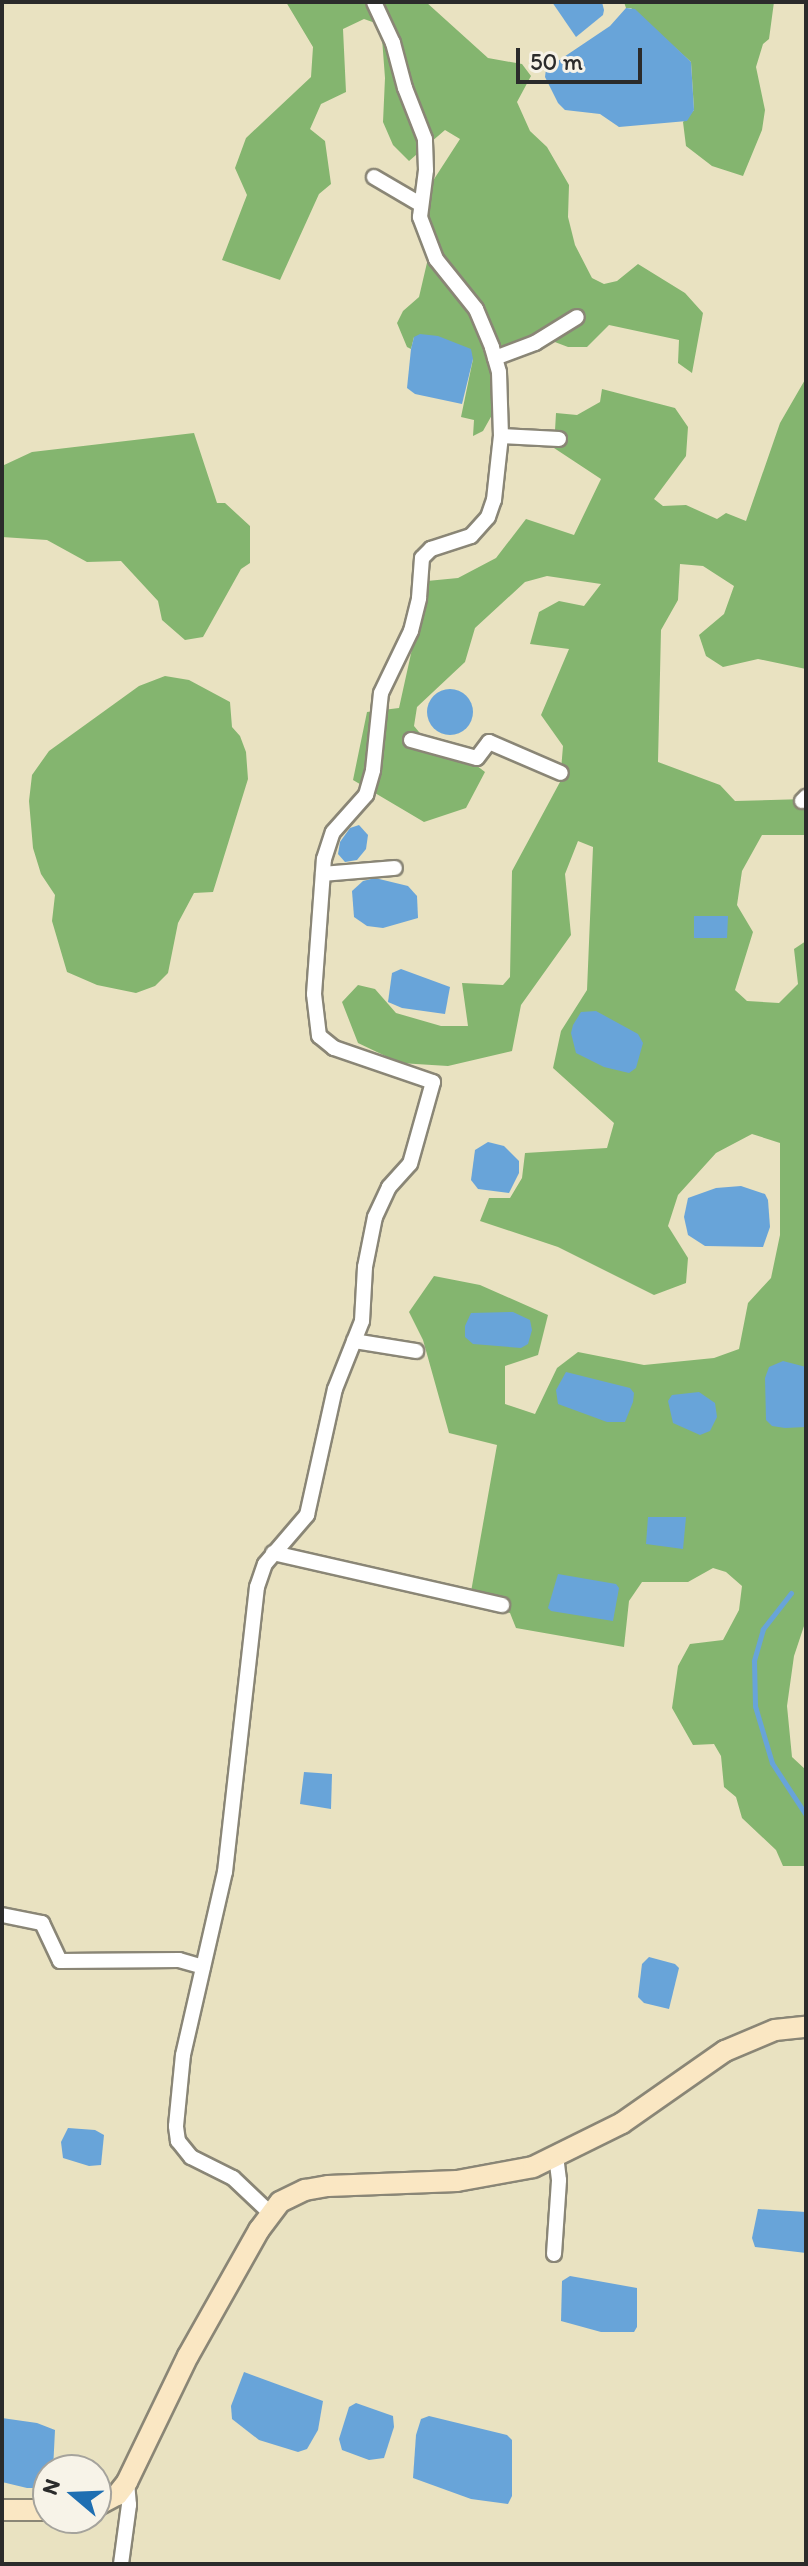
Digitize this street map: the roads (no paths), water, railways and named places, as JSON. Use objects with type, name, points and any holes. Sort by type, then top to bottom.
[{"type":"main road","points":[[112,2498],[127,2482],[158,2411],[270,2213],[280,2202],[305,2190],[457,2181],[533,2167],[643,2110],[725,2051],[775,2030],[806,2027]]},
{"type":"main road","points":[[2,2510],[32,2510]]},
{"type":"street","points":[[270,2213],[233,2178],[191,2157],[178,2141],[181,2066],[225,1872],[256,1598],[262,1571],[273,1553],[307,1515],[335,1389],[362,1321],[365,1267],[375,1217],[389,1187],[410,1164],[433,1082],[334,1048],[319,1036],[314,994],[325,849],[333,832],[366,795],[373,770],[381,693],[411,631],[419,598],[422,558],[431,549],[471,536],[488,517],[494,500],[501,436],[499,372],[486,327],[476,309],[436,259],[420,217],[426,170],[425,139],[405,88],[393,43],[374,2]]},
{"type":"street","points":[[374,177],[420,204]]},
{"type":"street","points":[[495,358],[535,343],[577,317]]},
{"type":"street","points":[[501,436],[559,439]]},
{"type":"street","points":[[411,740],[477,758],[489,742],[561,773]]},
{"type":"street","points":[[323,874],[395,868]]},
{"type":"street","points":[[354,1341],[416,1351]]},
{"type":"street","points":[[273,1553],[502,1605]]},
{"type":"street","points":[[2,1915],[42,1923],[60,1961],[179,1960],[203,1967]]},
{"type":"street","points":[[554,2254],[559,2180],[556,2157]]},
{"type":"street","points":[[121,2564],[129,2505],[127,2482]]},
{"type":"water","points":[[552,2],[602,2],[603,15],[576,37]]},
{"type":"water","points":[[626,8],[635,9],[691,62],[694,110],[687,121],[619,127],[600,114],[565,110],[558,103],[545,77],[546,69],[610,26]]},
{"type":"water","points":[[420,334],[438,336],[471,349],[473,359],[462,404],[415,394],[407,388],[411,349],[414,337]]},
{"type":"water","points":[[450,689],[466,696],[473,712],[466,728],[450,735],[434,728],[427,712],[434,696]]},
{"type":"water","points":[[359,825],[368,835],[366,849],[357,860],[345,862],[338,854],[340,842],[350,828]]},
{"type":"water","points":[[375,878],[408,886],[417,896],[418,918],[383,928],[367,926],[354,917],[352,891],[363,881]]},
{"type":"water","points":[[694,916],[728,916],[727,938],[694,938]]},
{"type":"water","points":[[401,969],[450,987],[445,1014],[402,1008],[388,1002],[392,973]]},
{"type":"water","points":[[596,1011],[638,1034],[643,1043],[636,1068],[629,1073],[604,1067],[576,1053],[571,1033],[573,1025],[581,1012]]},
{"type":"water","points":[[488,1142],[504,1146],[519,1161],[519,1173],[509,1193],[478,1189],[471,1180],[475,1150]]},
{"type":"water","points":[[741,1186],[765,1194],[768,1200],[770,1227],[763,1247],[705,1246],[688,1235],[684,1217],[688,1198],[716,1188]]},
{"type":"water","points":[[513,1312],[530,1320],[532,1330],[528,1344],[521,1348],[473,1344],[465,1337],[465,1326],[471,1313]]},
{"type":"water","points":[[783,1361],[806,1367],[806,1427],[772,1426],[766,1420],[765,1378],[769,1367]]},
{"type":"water","points":[[566,1372],[630,1388],[634,1393],[633,1402],[625,1422],[607,1422],[558,1404],[556,1390]]},
{"type":"water","points":[[699,1392],[715,1403],[717,1417],[710,1431],[700,1435],[673,1423],[668,1401],[672,1395]]},
{"type":"water","points":[[648,1517],[686,1517],[683,1549],[646,1544]]},
{"type":"water","points":[[558,1574],[616,1584],[619,1588],[613,1621],[551,1611],[548,1608]]},
{"type":"water","points":[[304,1772],[332,1774],[331,1809],[300,1804]]},
{"type":"water","points":[[649,1957],[679,1968],[669,2009],[644,2003],[638,1997],[642,1964]]},
{"type":"water","points":[[68,2128],[95,2130],[104,2135],[101,2165],[89,2166],[63,2158],[61,2142]]},
{"type":"water","points":[[758,2209],[806,2212],[806,2253],[755,2247],[752,2238]]},
{"type":"water","points":[[570,2276],[637,2288],[637,2327],[634,2332],[601,2332],[561,2321],[562,2281]]},
{"type":"water","points":[[244,2372],[323,2401],[318,2430],[307,2449],[298,2452],[259,2440],[232,2419],[231,2406]]},
{"type":"water","points":[[356,2403],[393,2416],[394,2427],[384,2458],[369,2460],[342,2450],[339,2439],[349,2407]]},
{"type":"water","points":[[429,2416],[507,2435],[512,2440],[512,2496],[508,2504],[471,2499],[413,2478],[416,2435],[421,2419]]},
{"type":"water","points":[[2,2418],[37,2423],[55,2430],[54,2454],[32,2454],[32,2488],[2,2482]]},
{"type":"waterway","points":[[791,1593],[763,1629],[754,1661],[755,1706],[772,1763],[806,1815]]}]
